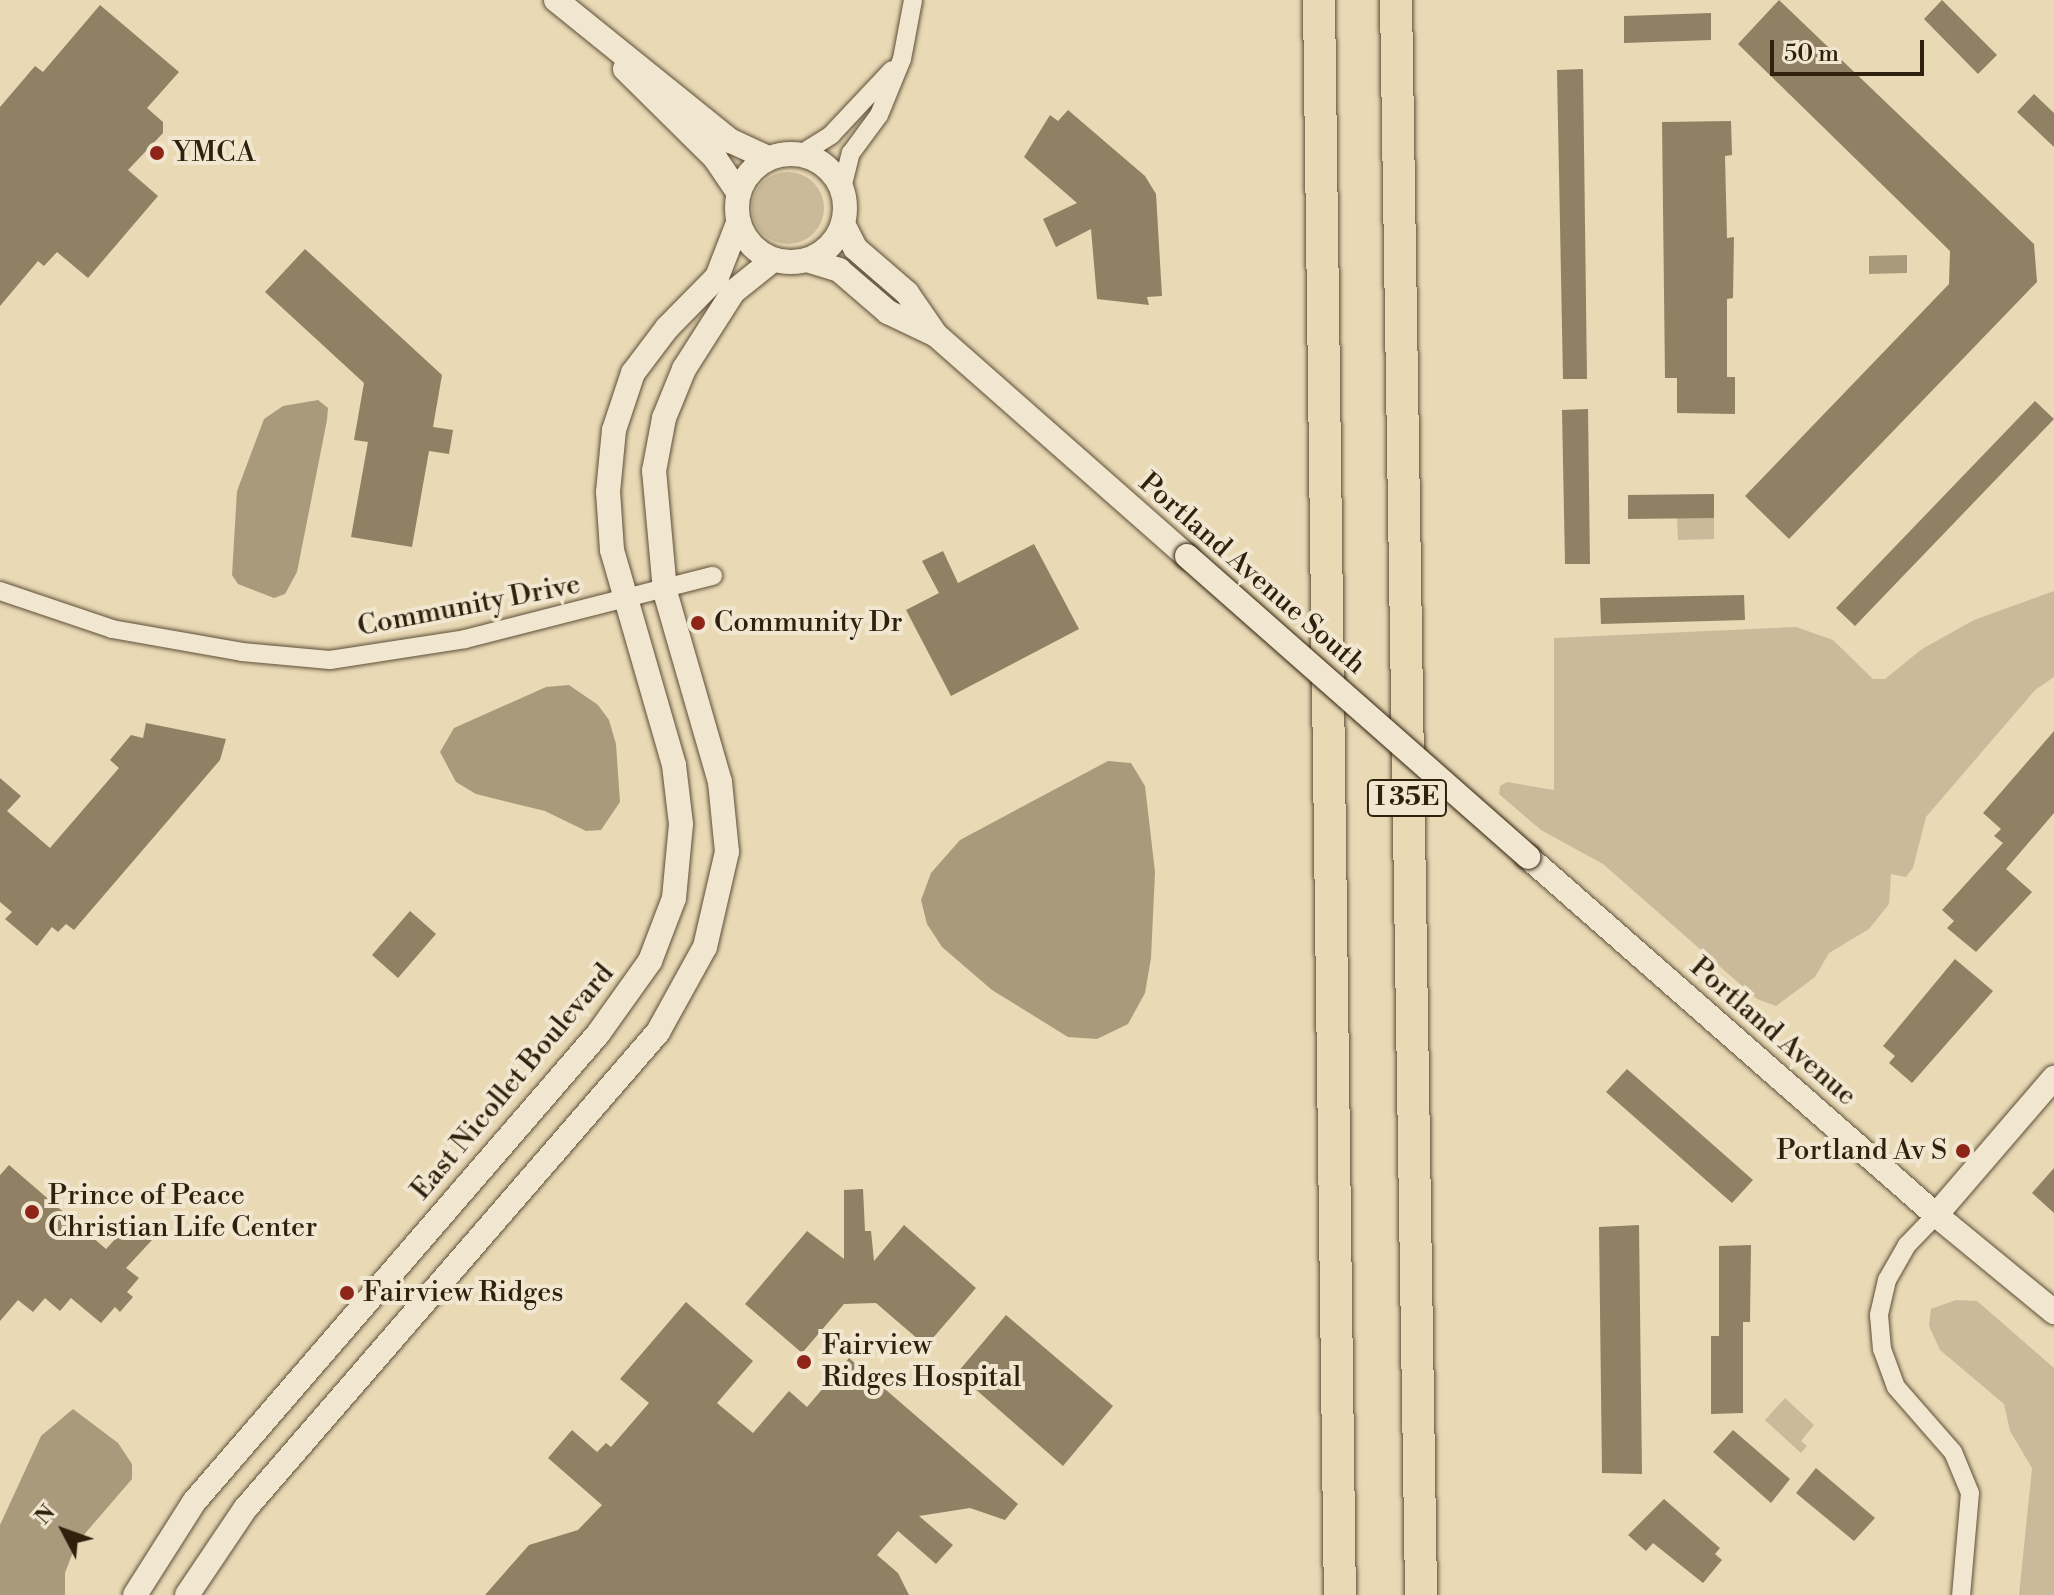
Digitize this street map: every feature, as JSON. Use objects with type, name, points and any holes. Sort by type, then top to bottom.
[{"type":"highway","name":"I 35E","points":[[1319,0],[1340,1595]]},
{"type":"highway","name":"I 35E","points":[[1396,0],[1421,1595]]},
{"type":"highway","points":[[1333,1595],[1339,1514]]},
{"type":"street","points":[[556,0],[731,141],[768,158]]},
{"type":"street","points":[[902,59],[831,135],[801,154],[768,158],[755,166],[738,192],[738,223],[745,239],[773,260],[807,260],[829,246],[843,224],[842,188],[851,153],[879,115],[902,59],[913,0]]},
{"type":"street","points":[[577,18],[715,158],[738,192]]},
{"type":"street","points":[[801,154],[826,166],[842,188]]},
{"type":"street","name":"East Nicollet Boulevard","points":[[135,1595],[194,1502],[598,1034],[650,961],[674,898],[681,824],[674,765],[612,550],[608,492],[614,430],[633,373],[667,328],[717,277],[738,223]]},
{"type":"street","name":"Portland Avenue South","points":[[843,224],[855,248],[907,293],[936,335],[1528,857]]},
{"type":"street","points":[[187,1595],[245,1509],[650,1042],[686,990],[705,947],[727,852],[720,782],[665,591],[655,525],[654,471],[664,418],[712,319],[733,292],[773,260]]},
{"type":"street","name":"Portland Avenue South","points":[[807,260],[839,270],[888,312],[936,335]]},
{"type":"street","name":"Community Drive","points":[[0,591],[112,629],[330,660],[401,653],[626,602],[713,576]]},
{"type":"street","name":"Portland Avenue","points":[[1528,857],[1936,1215],[2054,1312]]},
{"type":"street","points":[[1961,1595],[1970,1493],[1953,1452],[1896,1387],[1882,1349],[1879,1315],[1887,1280],[1907,1245],[2054,1078]]},
{"type":"shaded area","points":[[788,172],[808,178],[818,188],[824,208],[818,228],[808,238],[788,244],[768,238],[758,228],[752,208],[758,188],[768,178]]},
{"type":"shaded area","points":[[1907,255],[1907,273],[1869,274],[1869,256]]},
{"type":"shaded area","points":[[318,400],[328,408],[327,420],[297,572],[285,594],[274,598],[238,584],[232,575],[237,491],[264,419],[283,406]]},
{"type":"shaded area","points":[[1677,518],[1714,518],[1714,539],[1678,540]]},
{"type":"shaded area","points":[[2054,591],[2054,677],[2035,690],[1926,817],[1913,868],[1906,877],[1891,874],[1889,904],[1869,929],[1829,953],[1815,977],[1776,1006],[1757,999],[1603,864],[1541,830],[1499,794],[1500,786],[1507,782],[1554,790],[1554,638],[1796,627],[1833,640],[1873,679],[1885,679],[1922,649],[1974,620]]},
{"type":"shaded area","points":[[569,685],[598,705],[609,720],[616,744],[620,802],[601,830],[586,831],[545,811],[476,794],[456,782],[440,752],[454,728],[546,687]]},
{"type":"shaded area","points":[[1108,761],[1131,763],[1145,786],[1155,872],[1151,958],[1145,993],[1128,1024],[1097,1039],[1068,1037],[992,990],[942,947],[927,924],[921,900],[931,873],[960,840]]},
{"type":"shaded area","points":[[1956,1300],[1977,1301],[2054,1368],[2054,1595],[2019,1595],[2032,1468],[2010,1431],[2004,1404],[1940,1350],[1929,1326],[1931,1309]]},
{"type":"shaded area","points":[[1785,1398],[1814,1425],[1801,1441],[1807,1446],[1801,1453],[1765,1420]]},
{"type":"shaded area","points":[[73,1409],[118,1443],[132,1464],[132,1479],[76,1544],[65,1573],[65,1595],[0,1595],[0,1525],[41,1436]]},
{"type":"building","points":[[1779,0],[2034,244],[2037,282],[1789,539],[1745,496],[1949,284],[1950,251],[1738,44]]},
{"type":"building","points":[[1942,0],[1997,55],[1978,74],[1924,19]]},
{"type":"building","points":[[100,5],[179,72],[147,108],[163,122],[163,133],[128,170],[158,196],[88,278],[57,252],[44,266],[38,261],[0,306],[0,107],[35,66],[43,72]]},
{"type":"building","points":[[1711,13],[1711,40],[1624,43],[1624,16]]},
{"type":"building","points":[[1583,69],[1587,379],[1563,379],[1557,70]]},
{"type":"building","points":[[2034,94],[2054,113],[2054,147],[2017,112]]},
{"type":"building","points":[[1068,110],[1145,176],[1156,194],[1162,296],[1147,297],[1149,305],[1097,299],[1091,229],[1056,247],[1043,219],[1077,203],[1024,157],[1050,115],[1058,121]]},
{"type":"building","points":[[1731,121],[1732,155],[1725,156],[1727,238],[1734,237],[1733,298],[1727,299],[1727,377],[1735,377],[1735,414],[1677,413],[1677,378],[1665,378],[1662,122]]},
{"type":"building","points":[[305,249],[442,375],[433,427],[453,430],[449,454],[429,451],[412,547],[351,537],[368,442],[354,440],[364,383],[265,292]]},
{"type":"building","points":[[2035,401],[2054,419],[1855,626],[1836,608]]},
{"type":"building","points":[[1588,409],[1590,564],[1565,564],[1562,410]]},
{"type":"building","points":[[1714,494],[1714,518],[1628,519],[1628,495]]},
{"type":"building","points":[[1034,544],[1079,629],[951,696],[906,610],[939,593],[922,561],[943,551],[958,583]]},
{"type":"building","points":[[1744,595],[1745,620],[1601,624],[1600,598]]},
{"type":"building","points":[[146,723],[226,739],[220,760],[74,930],[66,924],[58,932],[52,927],[37,946],[5,919],[12,912],[0,902],[0,778],[21,796],[7,811],[50,848],[119,768],[110,760],[131,735],[143,738]]},
{"type":"building","points":[[2054,731],[2054,813],[2006,869],[2032,892],[1976,952],[1947,928],[1954,921],[1942,910],[2003,843],[1994,836],[2001,829],[1983,813]]},
{"type":"building","points":[[410,911],[436,934],[398,978],[372,955]]},
{"type":"building","points":[[1955,959],[1993,991],[1912,1083],[1889,1063],[1895,1056],[1883,1046]]},
{"type":"building","points":[[1627,1069],[1753,1180],[1732,1203],[1606,1092]]},
{"type":"building","name":"Prince of Peace Christian Life Center","points":[[9,1165],[106,1249],[133,1220],[153,1239],[126,1268],[139,1278],[127,1292],[133,1297],[120,1312],[115,1307],[101,1323],[71,1298],[60,1311],[45,1298],[33,1312],[18,1300],[0,1321],[0,1175]]},
{"type":"building","points":[[2054,1168],[2054,1213],[2032,1193]]},
{"type":"building","points":[[863,1189],[865,1231],[871,1231],[874,1261],[904,1225],[976,1288],[926,1346],[876,1303],[844,1304],[802,1353],[745,1304],[807,1231],[844,1259],[844,1190]]},
{"type":"building","points":[[1639,1225],[1642,1474],[1602,1473],[1599,1227]]},
{"type":"building","points":[[1751,1245],[1750,1322],[1743,1322],[1743,1413],[1711,1414],[1711,1336],[1719,1336],[1719,1246]]},
{"type":"building","points":[[686,1302],[753,1361],[717,1403],[753,1433],[789,1391],[807,1407],[849,1358],[1018,1504],[1005,1520],[970,1508],[919,1516],[953,1545],[936,1564],[898,1531],[877,1555],[898,1573],[909,1595],[485,1595],[529,1545],[578,1530],[602,1505],[548,1458],[572,1430],[597,1452],[606,1443],[611,1447],[649,1403],[620,1379]]},
{"type":"building","points":[[1006,1315],[1113,1406],[1063,1466],[957,1373]]},
{"type":"building","points":[[1733,1430],[1790,1479],[1771,1503],[1713,1452]]},
{"type":"building","points":[[1816,1468],[1875,1518],[1854,1541],[1796,1493]]},
{"type":"building","points":[[1664,1499],[1720,1548],[1715,1554],[1722,1560],[1703,1583],[1653,1543],[1646,1551],[1628,1535]]},
{"type":"place","name":"YMCA","points":[[157,153]]},
{"type":"place","name":"Community Dr","points":[[698,623]]},
{"type":"place","name":"Portland Av S","points":[[1963,1151]]},
{"type":"place","name":"Prince of Peace Christian Life Center","points":[[32,1212]]},
{"type":"place","name":"Fairview Ridges","points":[[347,1293]]},
{"type":"place","name":"Fairview Ridges Hospital","points":[[804,1362]]}]
